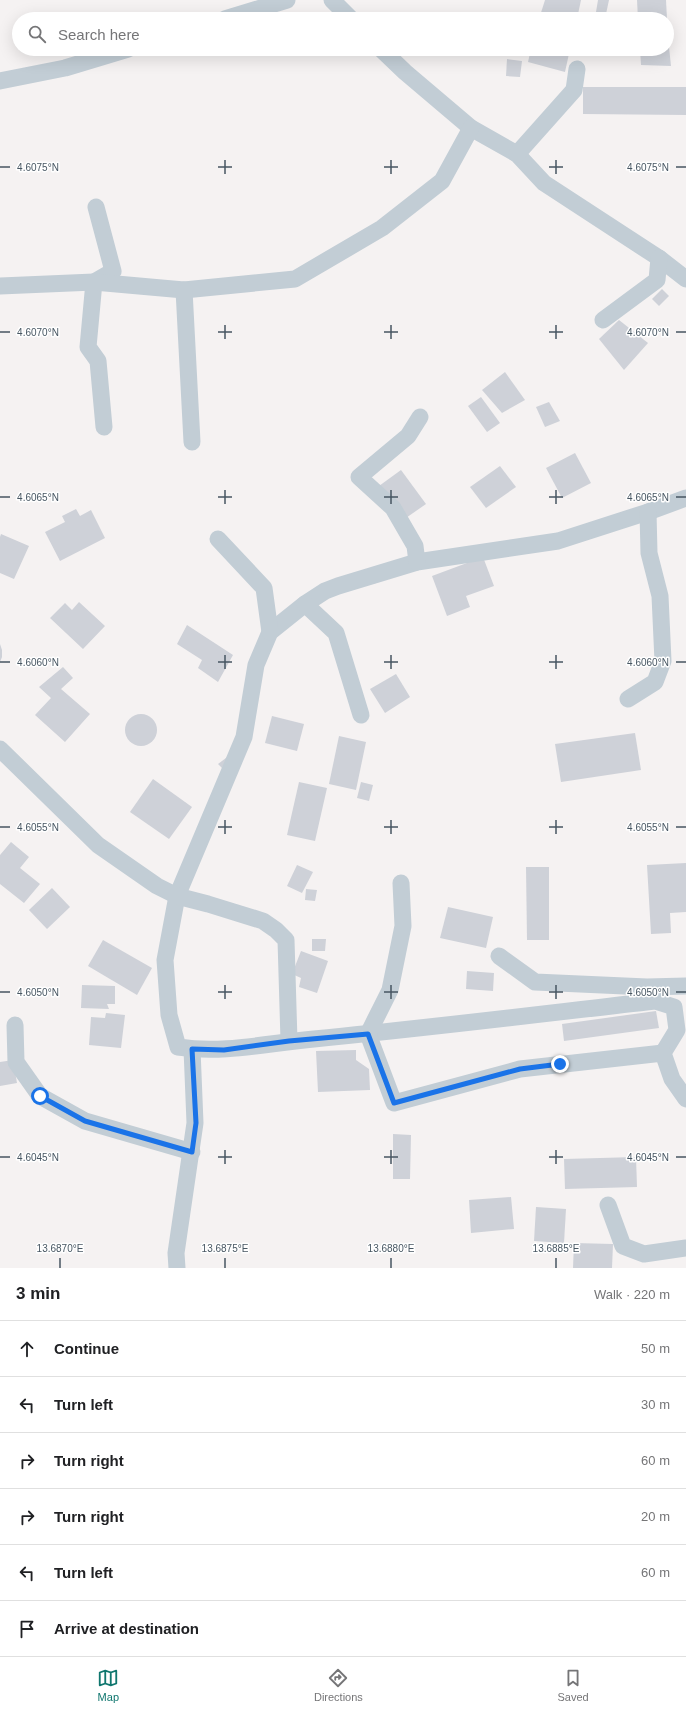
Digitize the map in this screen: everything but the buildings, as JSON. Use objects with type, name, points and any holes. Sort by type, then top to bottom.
[{"type":"street","points":[[248,12],[287,0]]},
{"type":"street","points":[[332,0],[344,12]]},
{"type":"street","points":[[0,81],[65,68],[105,56]]},
{"type":"street","points":[[388,56],[471,128],[517,154],[544,183],[660,258],[686,279]]},
{"type":"street","points":[[517,154],[574,90],[577,69]]},
{"type":"street","points":[[0,286],[94,282],[184,290],[295,280],[382,228],[442,181],[471,128]]},
{"type":"street","points":[[94,282],[113,271],[96,207]]},
{"type":"street","points":[[603,320],[657,280],[660,258]]},
{"type":"street","points":[[94,282],[88,347],[98,361],[104,427]]},
{"type":"street","points":[[184,290],[192,442]]},
{"type":"street","points":[[417,562],[415,546],[392,508],[359,477],[408,436],[420,417]]},
{"type":"street","points":[[663,1053],[677,1030],[674,1007],[655,1001],[368,1034],[289,1041],[224,1050],[178,1048],[169,1015],[165,960],[177,896],[244,737],[256,665],[270,632],[305,604],[325,591],[338,586],[417,562],[558,540],[648,512],[686,498]]},
{"type":"street","points":[[628,699],[655,682],[663,661],[660,596],[649,553],[648,512]]},
{"type":"street","points":[[218,538],[264,588],[270,632]]},
{"type":"street","points":[[305,604],[336,633],[361,715]]},
{"type":"street","points":[[0,749],[98,845],[157,886],[177,896],[263,921],[276,930],[286,940],[289,1041]]},
{"type":"street","points":[[401,883],[403,926],[390,990],[368,1034],[394,1103],[520,1069],[663,1053]]},
{"type":"street","points":[[499,956],[535,982],[647,987],[686,986]]},
{"type":"street","points":[[15,1025],[16,1062],[40,1096],[85,1121],[192,1152]]},
{"type":"street","points":[[177,1268],[176,1253],[196,1123],[192,1049]]},
{"type":"street","points":[[663,1053],[672,1079],[686,1099]]},
{"type":"street","points":[[608,1205],[623,1246],[644,1254],[686,1248]]},
{"type":"route","points":[[40,1096],[85,1121],[192,1152],[196,1123],[192,1049],[224,1050],[289,1041],[368,1034],[394,1103],[520,1069],[560,1064]]}]
